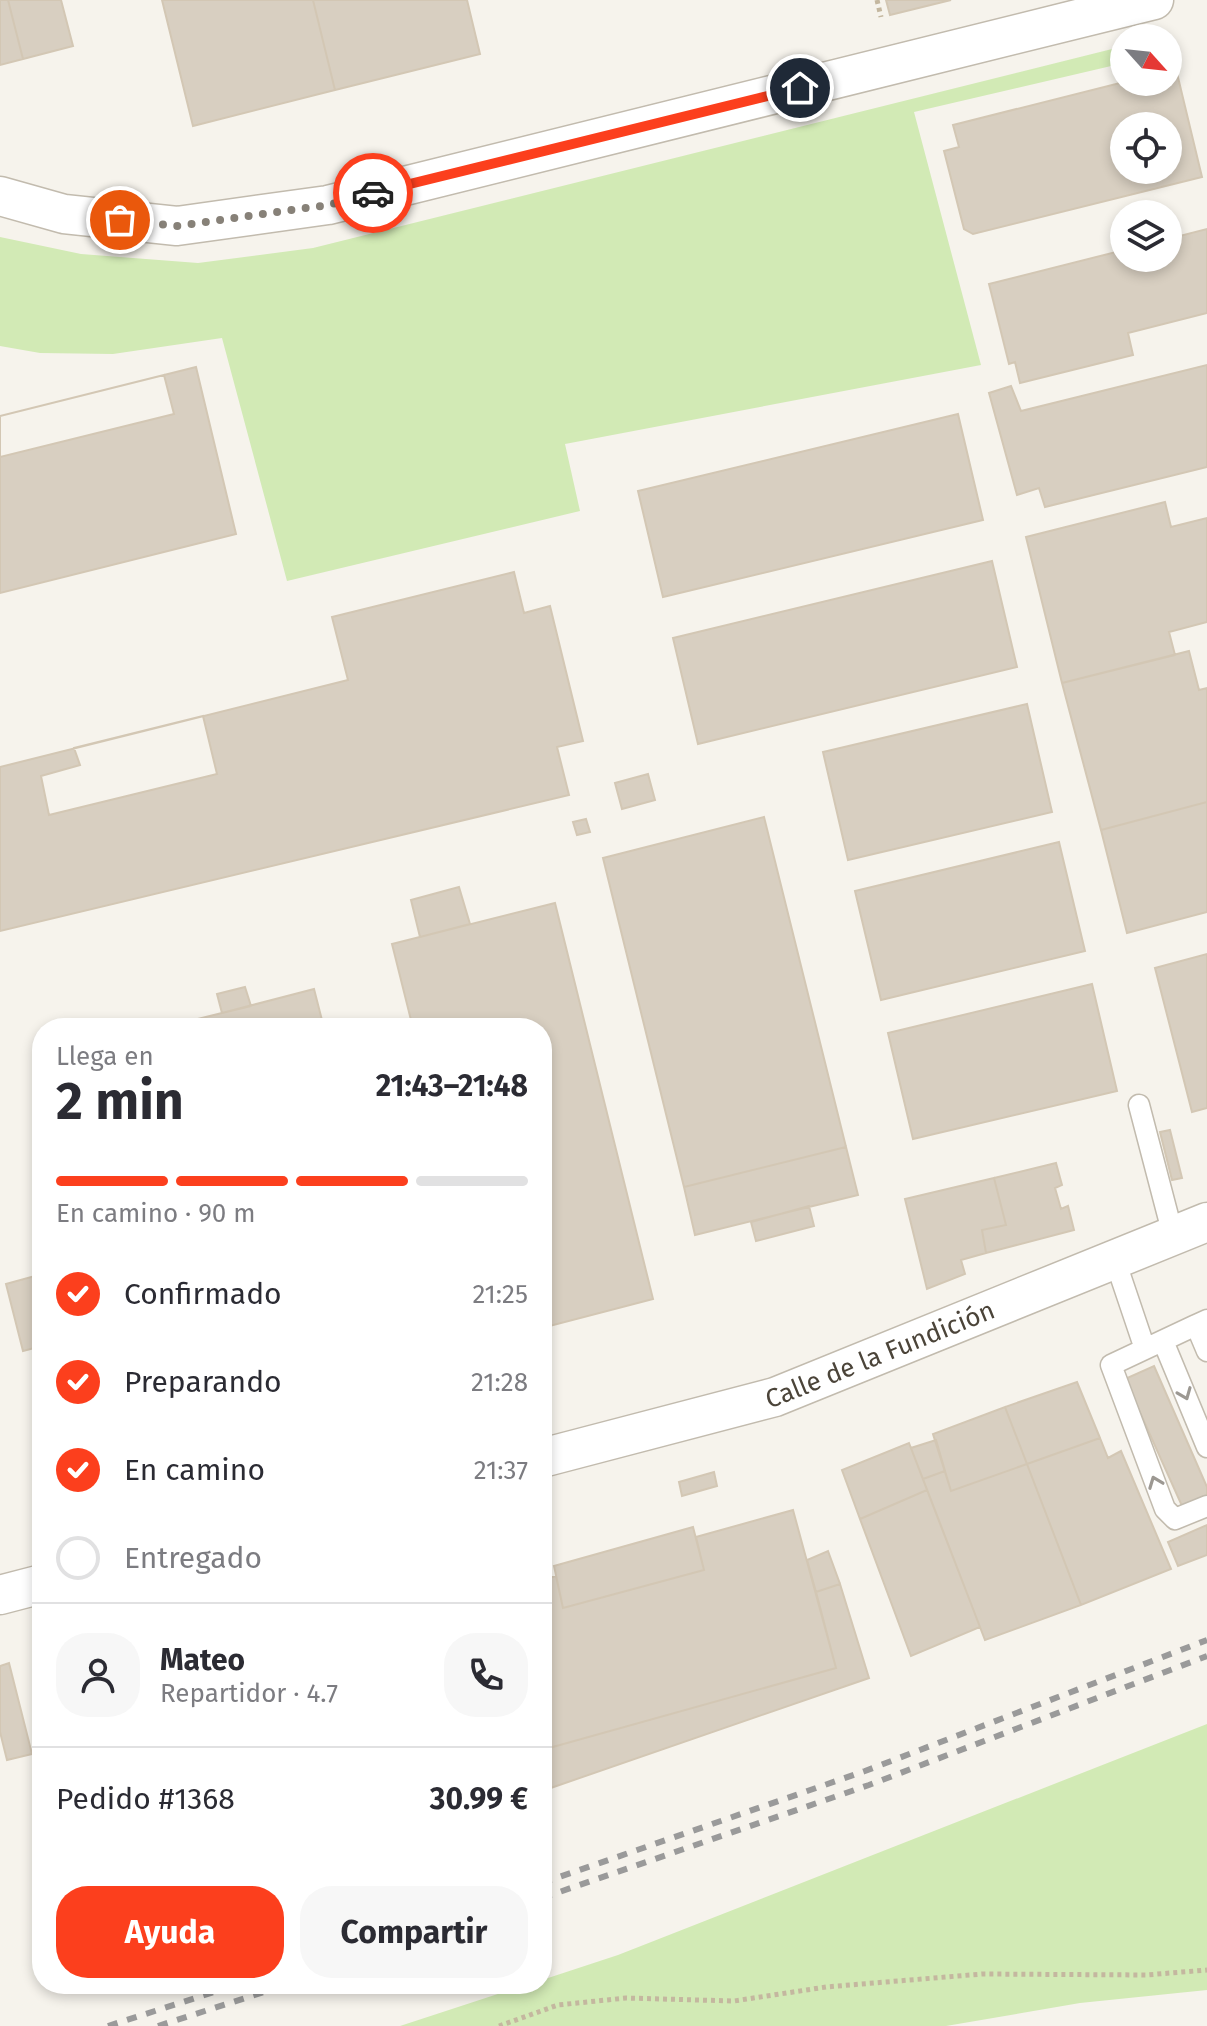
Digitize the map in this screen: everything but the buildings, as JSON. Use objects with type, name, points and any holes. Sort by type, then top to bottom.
[{"type":"street","points":[[0,196],[64,214],[177,226],[328,205],[1154,0]]},
{"type":"street","name":"Calle de la Fundición","points":[[552,1455],[775,1397],[1114,1257],[1190,1229]]},
{"type":"street","points":[[0,1595],[32,1587]]},
{"type":"lane","points":[[1139,1105],[1190,1229]]},
{"type":"lane","points":[[1114,1257],[1154,1345],[1207,1447]]},
{"type":"lane","points":[[1207,1351],[1202,1323],[1111,1365],[1165,1509],[1175,1519],[1207,1506]]},
{"type":"path","points":[[877,0],[881,17]]},
{"type":"path","points":[[499,2026],[558,2005],[626,1998],[734,2001],[826,1987],[982,1974],[1146,1975],[1207,1970]]},
{"type":"green space","points":[[1110,49],[1110,66],[914,112],[981,365],[565,444],[580,511],[287,581],[222,338],[113,354],[40,353],[0,346],[0,237],[81,254],[198,263],[313,248]]},
{"type":"green space","points":[[1207,1724],[1207,1990],[1080,2003],[946,2026],[400,2026],[498,1994],[552,1994],[552,1977],[618,1955]]},
{"type":"railway","points":[[552,1880],[865,1771],[1207,1640]]},
{"type":"railway","points":[[552,1895],[869,1785],[1207,1656]]},
{"type":"railway","points":[[108,2026],[208,1994]]},
{"type":"railway","points":[[158,2026],[258,1994]]},
{"type":"way so far","points":[[120,220],[177,226],[328,205],[373,193]]},
{"type":"route","points":[[373,193],[800,88]]}]
